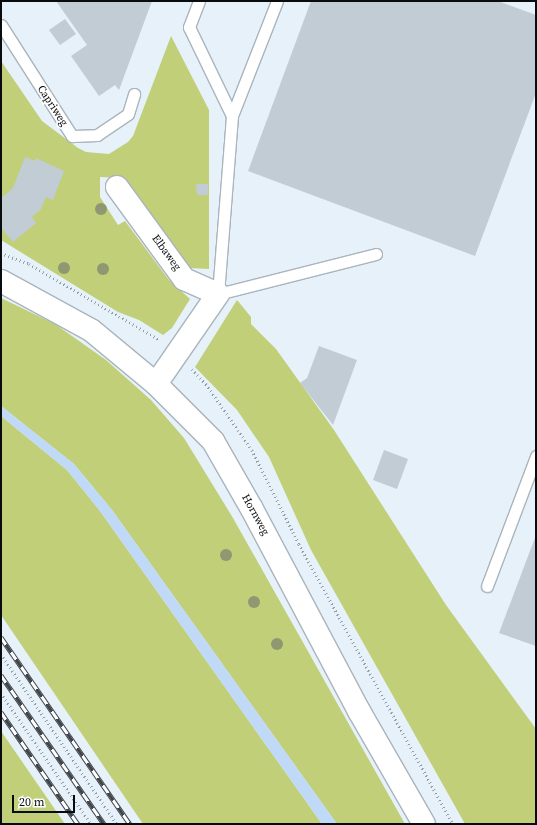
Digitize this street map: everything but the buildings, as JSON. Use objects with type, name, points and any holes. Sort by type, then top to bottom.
[{"type":"street","name":"Elbaweg","points":[[117,188],[184,279],[218,294]]},
{"type":"street","name":"Hornweg","points":[[1,282],[91,330],[156,384],[213,441],[252,509],[359,711],[424,824]]},
{"type":"street","points":[[156,384],[218,294]]},
{"type":"lane","points":[[199,1],[189,27],[232,116]]},
{"type":"lane","points":[[277,1],[232,116],[218,294],[376,254]]},
{"type":"lane","name":"Capriweg","points":[[1,25],[72,136],[97,135],[128,114],[134,94]]},
{"type":"lane","points":[[487,586],[536,456]]},
{"type":"path","points":[[1,654],[117,824]]},
{"type":"path","points":[[1,693],[91,824]]},
{"type":"green space","points":[[171,36],[209,110],[209,269],[189,268],[125,178],[100,177],[100,197],[118,225],[125,221],[169,280],[190,299],[172,328],[163,335],[139,320],[118,312],[1,240],[1,61],[42,121],[78,148],[86,152],[109,154],[128,142],[133,136]]},
{"type":"green space","points":[[1,298],[55,324],[106,360],[151,400],[184,438],[233,518],[405,824],[337,824],[112,510],[74,464],[1,406]]},
{"type":"green space","points":[[237,300],[251,317],[251,324],[276,349],[334,430],[446,605],[536,729],[536,824],[465,824],[311,550],[269,457],[237,410],[195,367]]},
{"type":"green space","points":[[1,416],[67,470],[100,511],[322,824],[143,824],[1,615]]},
{"type":"green space","points":[[1,731],[65,824],[1,824]]},
{"type":"water","points":[[1,406],[74,464],[112,510],[337,824],[322,824],[100,511],[67,470],[1,416]]},
{"type":"railway","points":[[1,637],[130,824]]},
{"type":"railway","points":[[1,675],[104,824]]},
{"type":"railway","points":[[1,712],[78,824]]}]
